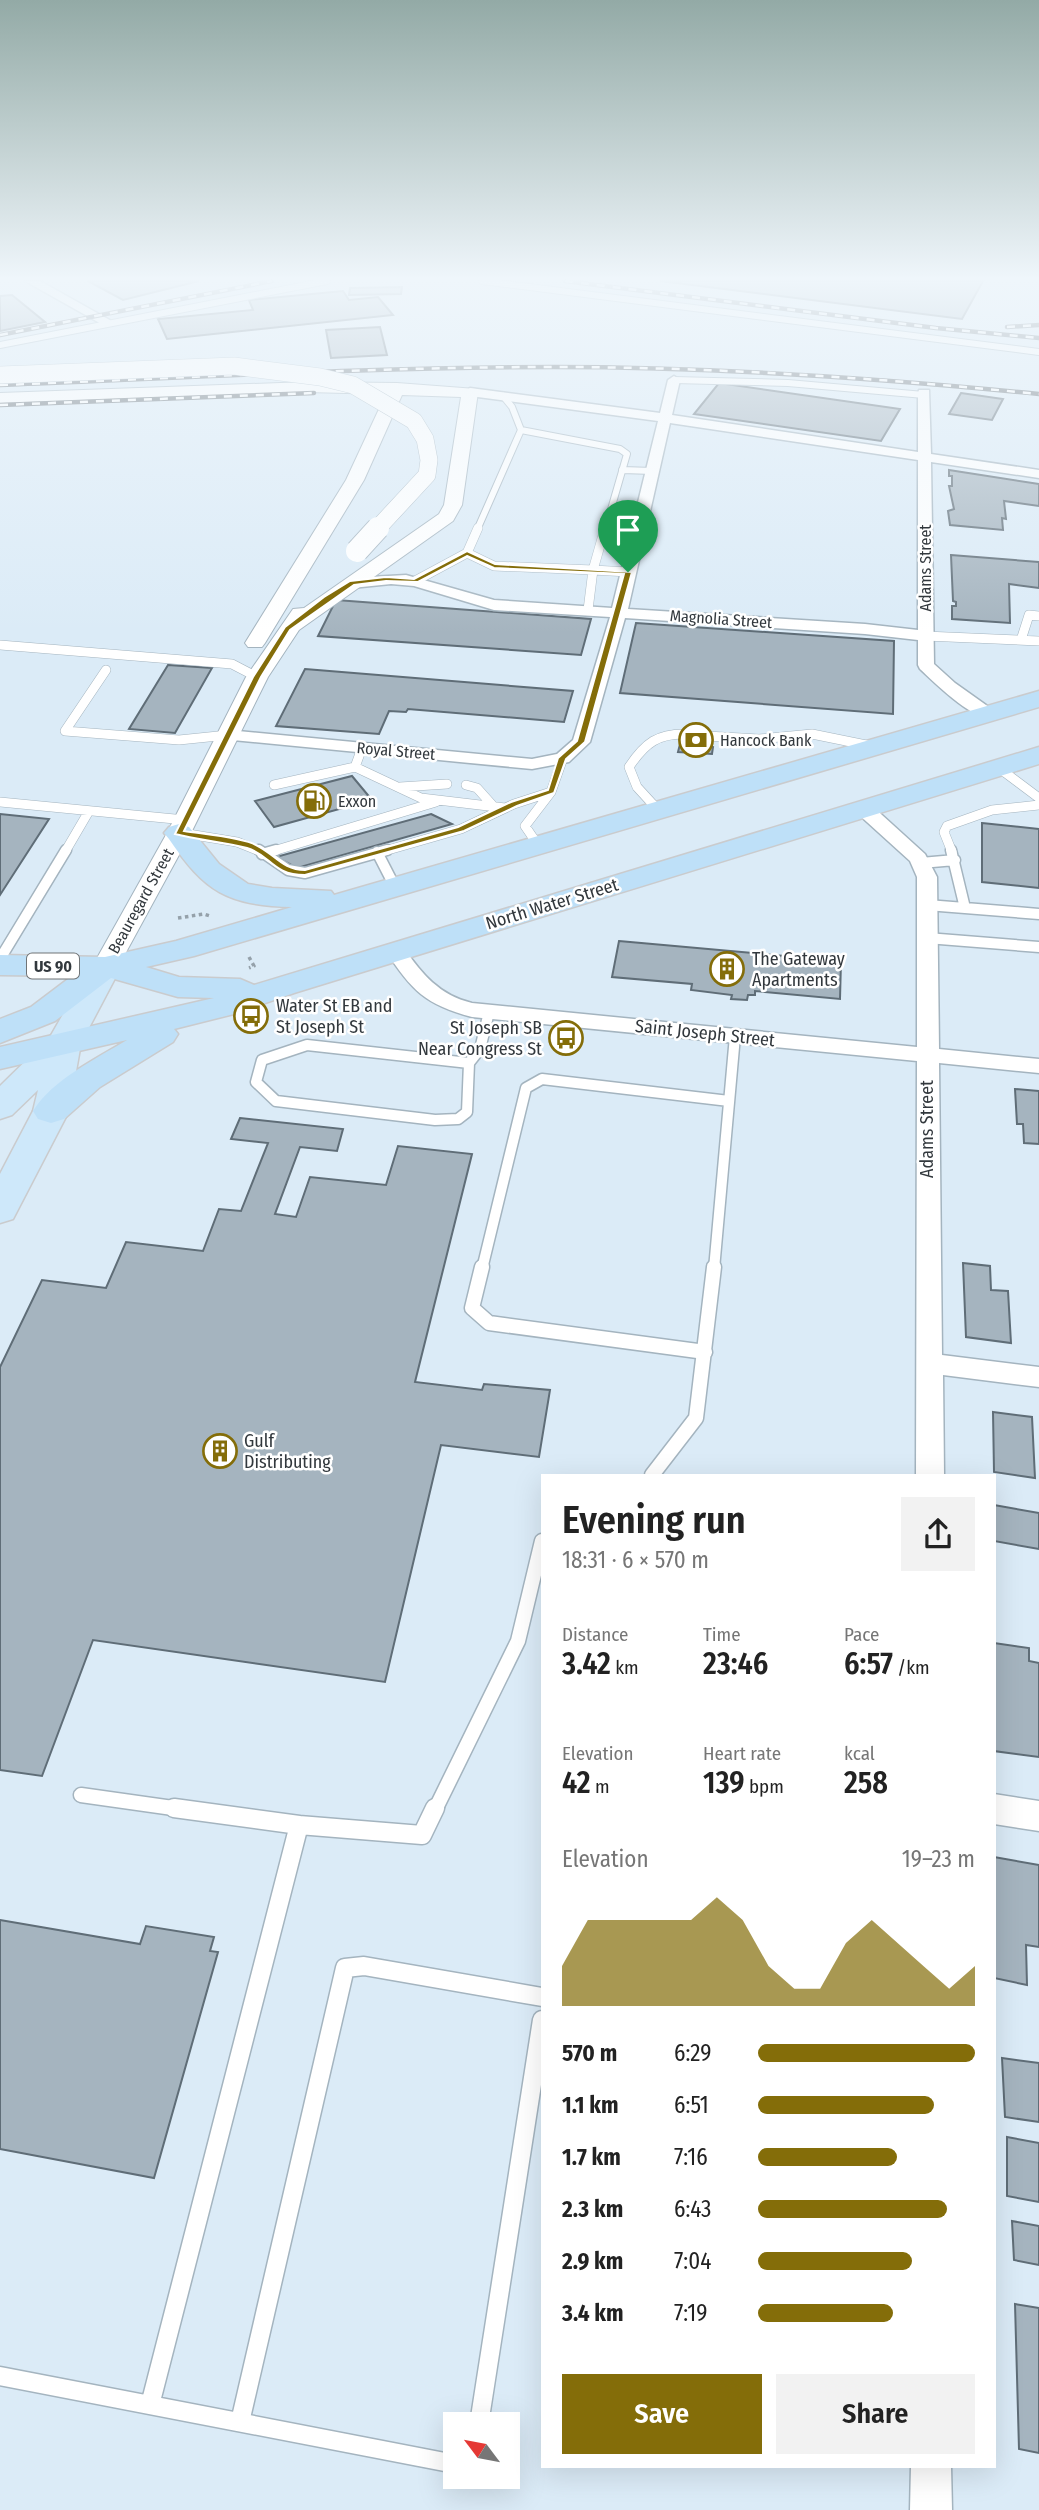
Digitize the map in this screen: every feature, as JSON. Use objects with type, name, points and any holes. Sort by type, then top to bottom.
[{"type":"highway","points":[[0,1032],[43,1014],[105,967],[235,935],[1039,699]]},
{"type":"highway","points":[[838,757],[921,747],[1039,712]]},
{"type":"highway","name":"North Water Street","points":[[0,1058],[222,1007],[282,986],[1039,755]]},
{"type":"highway","points":[[182,826],[197,860],[216,881],[246,893],[284,898],[361,897]]},
{"type":"highway","name":"US 90","points":[[0,965],[105,967]]},
{"type":"highway","points":[[105,967],[178,987],[229,990],[282,986]]},
{"type":"highway","points":[[51,1111],[88,1079],[129,1052],[174,1027],[222,1007]]},
{"type":"main road","name":"Beauregard Street","points":[[0,1107],[64,1043],[105,967]]},
{"type":"main road","name":"Beauregard Street","points":[[0,1210],[51,1111],[64,1043]]},
{"type":"street","name":"Beauregard Street","points":[[105,967],[182,826],[257,677],[287,629],[427,475],[429,460],[425,439],[414,421],[377,398]]},
{"type":"street","points":[[257,677],[248,654],[355,480],[392,398]]},
{"type":"street","points":[[287,629],[446,517],[453,505],[469,398]]},
{"type":"street","points":[[518,398],[1039,474]]},
{"type":"street","points":[[562,758],[581,742],[619,612],[670,398]]},
{"type":"street","name":"Adams Street","points":[[924,398],[926,665],[949,687],[987,714]]},
{"type":"street","name":"Magnolia Street","points":[[352,583],[386,579],[415,581],[485,604],[925,636]]},
{"type":"street","name":"Royal Street","points":[[228,735],[532,764],[562,758]]},
{"type":"street","points":[[864,808],[898,837],[922,863]]},
{"type":"street","name":"Adams Street","points":[[922,863],[928,877],[929,1474]]},
{"type":"street","name":"Saint Joseph Street","points":[[396,951],[428,994],[454,1007],[1039,1066]]},
{"type":"street","points":[[928,1363],[1039,1377]]},
{"type":"street","points":[[996,1810],[1039,1816]]},
{"type":"street","points":[[931,2468],[931,2510]]},
{"type":"lane","points":[[415,581],[467,553],[521,430],[512,407],[505,398]]},
{"type":"lane","points":[[521,430],[620,449],[627,454],[593,570],[588,610]]},
{"type":"lane","points":[[622,470],[653,471]]},
{"type":"lane","points":[[608,520],[640,522]]},
{"type":"lane","points":[[467,553],[494,566],[628,572]]},
{"type":"lane","points":[[1021,640],[1029,615],[1039,616]]},
{"type":"lane","points":[[925,636],[1039,641]]},
{"type":"lane","points":[[0,645],[232,664],[257,677]]},
{"type":"lane","points":[[106,670],[65,731],[179,740],[228,735]]},
{"type":"lane","points":[[659,811],[637,787],[629,767],[647,741],[667,733],[687,734]]},
{"type":"lane","points":[[707,736],[759,739],[812,734],[874,747]]},
{"type":"lane","points":[[355,767],[362,748]]},
{"type":"lane","points":[[538,845],[525,826],[551,792],[562,758]]},
{"type":"lane","points":[[274,785],[355,767],[421,798],[436,802],[505,808]]},
{"type":"lane","points":[[999,768],[1039,798]]},
{"type":"lane","points":[[399,787],[447,783]]},
{"type":"lane","points":[[466,785],[477,788],[494,807]]},
{"type":"lane","points":[[0,802],[89,811],[182,826],[253,847],[279,867],[292,873],[305,873],[323,864],[361,857],[380,849],[461,829],[505,808],[551,792]]},
{"type":"lane","points":[[262,854],[436,802]]},
{"type":"lane","points":[[965,908],[955,860],[944,832],[947,826],[992,810],[1039,805]]},
{"type":"lane","points":[[0,959],[89,811]]},
{"type":"lane","points":[[398,813],[411,820]]},
{"type":"lane","points":[[373,821],[387,827]]},
{"type":"lane","points":[[433,829],[443,834]]},
{"type":"lane","points":[[343,830],[356,835]]},
{"type":"lane","points":[[406,837],[416,841]]},
{"type":"lane","points":[[316,838],[328,843]]},
{"type":"lane","points":[[289,846],[299,851]]},
{"type":"lane","points":[[380,849],[395,887]]},
{"type":"lane","points":[[350,853],[361,857]]},
{"type":"lane","points":[[922,863],[955,860]]},
{"type":"lane","points":[[927,905],[1039,914]]},
{"type":"lane","points":[[927,938],[1039,947]]},
{"type":"lane","points":[[469,1063],[307,1045],[262,1060],[256,1082],[276,1101],[435,1120],[458,1119],[467,1112],[469,1063],[480,1049],[489,1012]]},
{"type":"lane","points":[[653,1474],[696,1418],[705,1352],[735,1036]]},
{"type":"lane","points":[[705,1352],[489,1323],[471,1308],[526,1088],[542,1079],[729,1101]]},
{"type":"lane","points":[[82,1795],[299,1825],[422,1835],[518,1641],[541,1545]]},
{"type":"lane","points":[[150,2405],[299,1825]]},
{"type":"lane","points":[[240,2422],[345,1968],[364,1966],[541,1997]]},
{"type":"lane","points":[[481,2412],[541,2026]]},
{"type":"lane","points":[[0,2376],[443,2462]]},
{"type":"building","points":[[707,398],[824,398],[900,409],[881,441],[694,414]]},
{"type":"building","points":[[958,398],[1003,399],[992,420],[949,414]]},
{"type":"building","points":[[949,470],[1039,484],[1039,506],[1004,501],[1006,519],[1002,518],[1003,530],[950,525],[948,511],[954,509],[949,486],[952,486],[952,476],[949,476]]},
{"type":"building","points":[[951,555],[1039,562],[1039,588],[1009,584],[1010,623],[952,619],[952,606],[956,606],[956,602],[953,601]]},
{"type":"building","points":[[336,600],[591,619],[581,655],[318,636]]},
{"type":"building","points":[[636,623],[894,641],[893,714],[620,693]]},
{"type":"building","points":[[168,665],[212,668],[175,733],[129,729]]},
{"type":"building","points":[[305,669],[573,691],[564,722],[408,709],[406,712],[389,711],[379,734],[276,726]]},
{"type":"building","name":"Hancock Bank","points":[[688,731],[708,733],[706,746],[713,747],[712,754],[678,752],[680,744],[686,744]]},
{"type":"building","name":"Exxon","points":[[352,776],[372,800],[274,827],[255,801]]},
{"type":"building","points":[[0,814],[49,819],[0,895]]},
{"type":"building","name":"Exxon","points":[[431,814],[452,824],[297,868],[276,857]]},
{"type":"building","points":[[982,823],[1039,829],[1039,888],[982,882]]},
{"type":"building","name":"The Gateway Apartments","points":[[619,941],[841,961],[840,999],[755,991],[755,995],[748,995],[747,1000],[731,999],[732,995],[691,990],[692,984],[612,977]]},
{"type":"building","points":[[1015,1089],[1039,1091],[1039,1144],[1024,1143],[1023,1124],[1017,1124]]},
{"type":"building","name":"Gulf Distributing","points":[[240,1118],[343,1129],[337,1151],[300,1147],[275,1214],[296,1217],[310,1177],[386,1185],[398,1146],[472,1154],[415,1382],[482,1390],[484,1384],[550,1390],[539,1457],[441,1445],[385,1682],[93,1640],[42,1776],[0,1770],[0,1367],[42,1280],[106,1288],[126,1242],[203,1251],[219,1209],[241,1211],[268,1143],[231,1139]]},
{"type":"building","points":[[963,1263],[990,1266],[991,1290],[1008,1291],[1011,1343],[966,1337]]},
{"type":"building","points":[[993,1412],[1032,1417],[1035,1478],[994,1472]]},
{"type":"building","points":[[996,1505],[1039,1513],[1039,1549],[996,1541]]},
{"type":"building","points":[[996,1643],[1029,1648],[1029,1661],[1039,1663],[1039,1757],[996,1751]]},
{"type":"building","points":[[996,1857],[1039,1865],[1039,1947],[1026,1945],[1027,1985],[996,1978]]},
{"type":"building","points":[[0,1920],[140,1944],[146,1926],[214,1937],[210,1951],[218,1952],[154,2178],[0,2149]]},
{"type":"building","points":[[1002,2058],[1039,2063],[1039,2122],[1005,2117]]},
{"type":"building","points":[[1007,2137],[1039,2143],[1039,2202],[1007,2196]]},
{"type":"building","points":[[1012,2221],[1039,2226],[1039,2265],[1014,2260]]},
{"type":"building","points":[[1015,2304],[1039,2308],[1039,2453],[1019,2449]]},
{"type":"railway","points":[[0,405],[180,398]]},
{"type":"place","name":"Hancock Bank","points":[[696,740]]},
{"type":"place","name":"Exxon","points":[[314,801]]},
{"type":"place","name":"The Gateway Apartments","points":[[727,969]]},
{"type":"place","name":"Water St EB and St Joseph St","points":[[251,1016]]},
{"type":"place","name":"St Joseph SB Near Congress St","points":[[566,1038]]},
{"type":"place","name":"Gulf Distributing","points":[[220,1451]]},
{"type":"route","points":[[467,553],[494,566],[628,572],[581,742],[562,758],[551,792],[514,804],[461,829],[305,873],[292,873],[279,867],[253,847],[178,832],[257,677],[287,629],[352,583],[386,579],[415,581],[467,553]]}]
